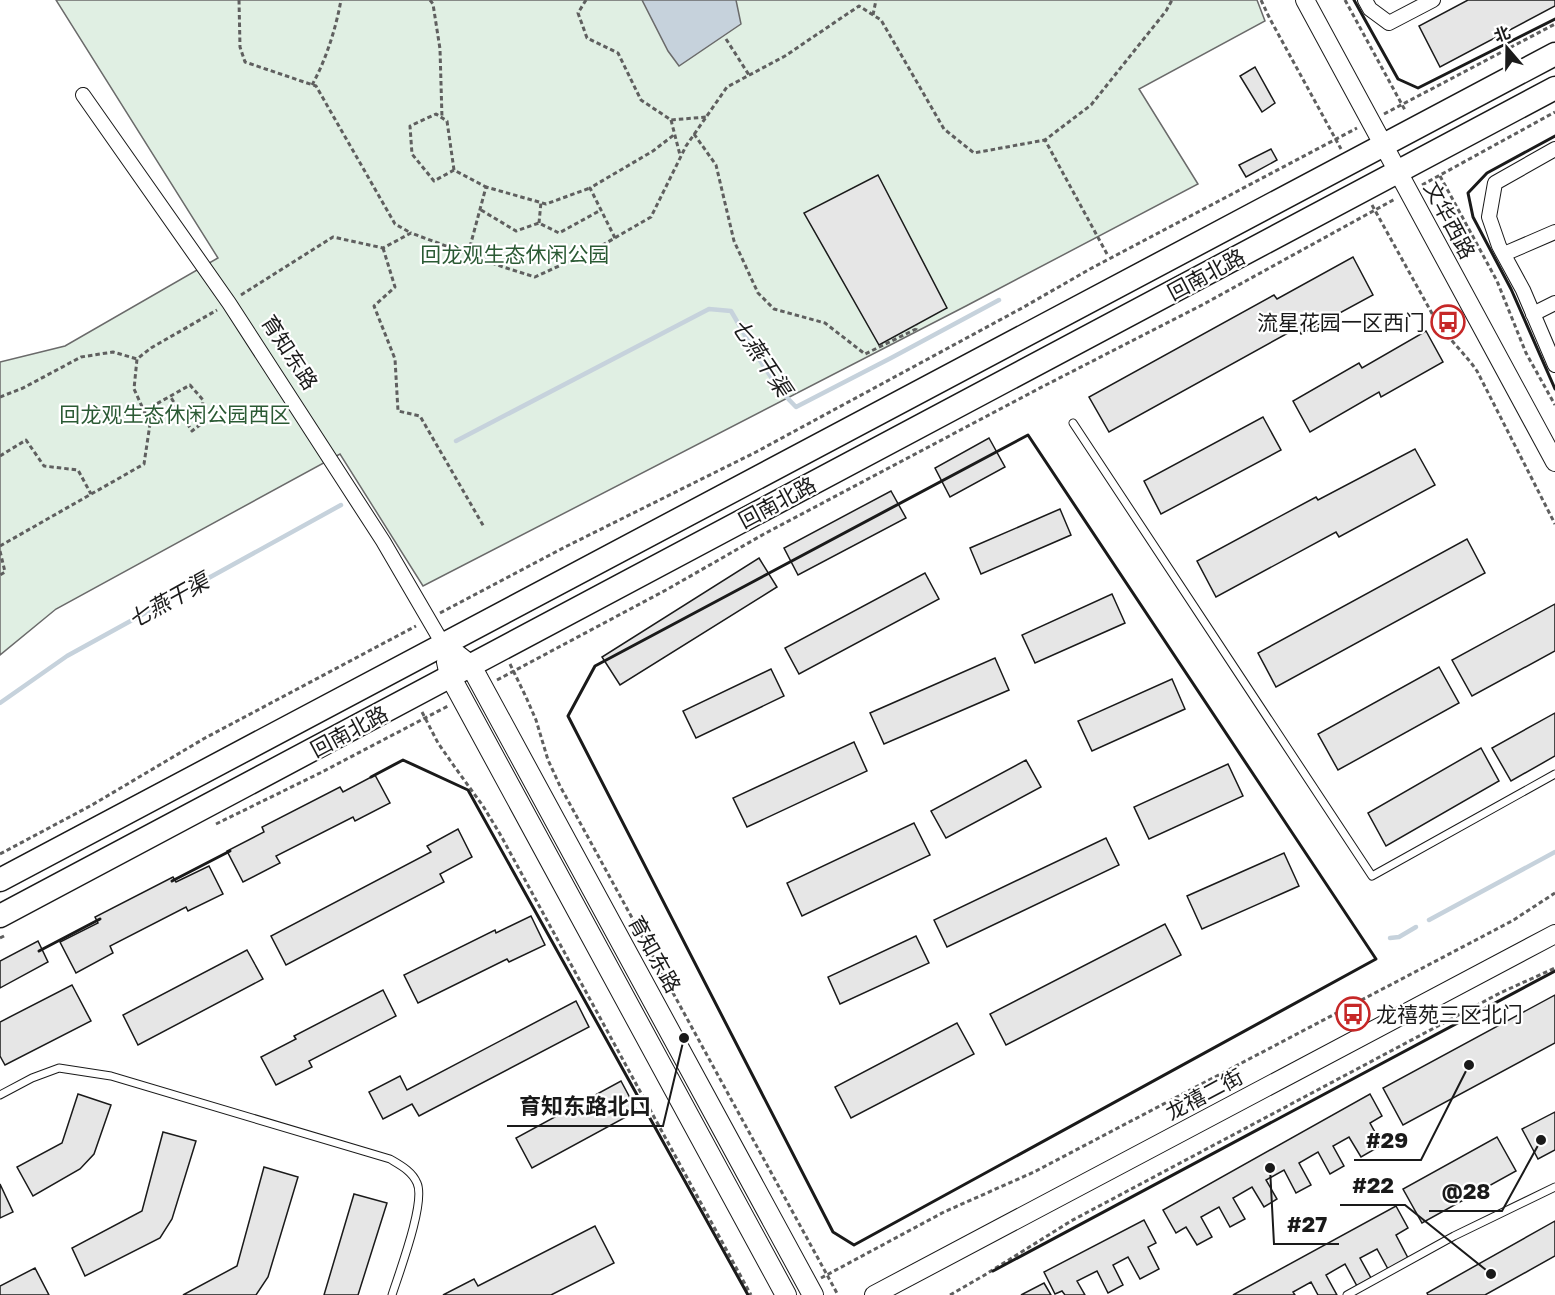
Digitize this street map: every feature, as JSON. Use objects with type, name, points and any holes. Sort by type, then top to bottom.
[{"type":"main road","name":"回南北路","points":[[0,880],[1555,54]]},
{"type":"main road","name":"回南北路","points":[[5,924],[450,676],[1555,88]]},
{"type":"main road","name":"育知东路","points":[[443,644],[471,666],[813,1295]]},
{"type":"main road","name":"育知东路","points":[[443,644],[450,676],[786,1295]]},
{"type":"street","name":"文华西路","points":[[1305,0],[1555,462]]},
{"type":"street","points":[[1365,0],[1370,9],[1389,23],[1433,0]]},
{"type":"street","name":"育知东路","points":[[83,95],[229,303],[383,541],[443,644]]},
{"type":"street","points":[[1555,149],[1495,183],[1489,217],[1555,365]]},
{"type":"street","points":[[1504,254],[1555,232]]},
{"type":"street","points":[[1533,314],[1555,303]]},
{"type":"street","name":"龙禧二街","points":[[874,1295],[1555,934]]},
{"type":"lane","points":[[1072,423],[1372,876],[1555,774]]},
{"type":"lane","points":[[0,1095],[32,1078],[59,1068],[111,1076],[390,1160],[405,1167],[417,1183],[420,1196],[418,1212],[392,1295]]},
{"type":"lane","points":[[1347,1295],[1454,1236],[1555,1187]]},
{"type":"path","points":[[238,0],[240,47],[245,62],[316,86],[395,224],[535,278],[594,250],[651,217],[680,157],[727,87],[785,56],[859,6],[881,20],[944,129],[974,153],[1046,140],[1091,105],[1166,11],[1172,0]]},
{"type":"path","points":[[312,85],[337,21],[341,0]]},
{"type":"path","points":[[430,0],[433,4],[440,49],[442,118]]},
{"type":"path","points":[[586,0],[578,13],[587,38],[618,53],[641,100],[671,120],[707,117]]},
{"type":"path","points":[[873,15],[876,0]]},
{"type":"path","points":[[1261,0],[1325,119]]},
{"type":"path","points":[[1345,0],[1390,84]]},
{"type":"path","points":[[1412,99],[1555,24]]},
{"type":"path","points":[[726,39],[749,75]]},
{"type":"path","points":[[1449,170],[1555,112]]},
{"type":"path","points":[[436,114],[447,121],[454,170],[434,181],[412,154],[410,126],[436,114]]},
{"type":"path","points":[[671,120],[680,157]]},
{"type":"path","points":[[454,170],[486,187],[546,204],[590,188],[653,151],[675,134]]},
{"type":"path","points":[[694,134],[716,165],[734,241],[758,293],[774,309],[825,323],[865,354],[916,329],[916,325]]},
{"type":"path","points":[[1046,140],[1107,254]]},
{"type":"path","points":[[479,593],[604,527],[756,452],[1022,308],[1100,263],[1326,145]]},
{"type":"path","points":[[468,254],[486,187]]},
{"type":"path","points":[[590,188],[615,238]]},
{"type":"path","points":[[1449,192],[1497,281],[1527,353],[1555,405]]},
{"type":"path","points":[[539,223],[541,202]]},
{"type":"path","points":[[480,210],[516,231],[539,223],[559,233],[601,210]]},
{"type":"path","points":[[519,668],[666,590],[792,519],[1202,305],[1363,217]]},
{"type":"path","points":[[1384,227],[1441,328],[1477,371],[1555,524]]},
{"type":"path","points":[[0,546],[144,464],[150,424],[134,389],[136,359],[333,237],[383,248],[411,232]]},
{"type":"path","points":[[383,248],[395,287],[374,306],[395,359],[398,411],[420,416],[484,527]]},
{"type":"path","points":[[0,397],[23,388],[81,357],[113,352],[136,359]]},
{"type":"path","points":[[144,411],[170,396],[190,385],[204,400],[201,424],[192,431],[170,396]]},
{"type":"path","points":[[0,456],[26,440],[44,466],[78,470],[92,494]]},
{"type":"path","points":[[0,554],[5,572],[0,574]]},
{"type":"path","points":[[0,854],[92,805],[205,738],[379,646]]},
{"type":"path","points":[[526,697],[536,720],[548,760],[560,786],[838,1295]]},
{"type":"path","points":[[214,825],[418,722]]},
{"type":"path","points":[[438,743],[500,834],[751,1295]]},
{"type":"path","points":[[840,1268],[944,1212],[1034,1172],[1502,927],[1555,893]]},
{"type":"path","points":[[0,938],[5,924]]},
{"type":"path","points":[[950,1295],[1071,1221],[1500,993],[1555,968]]},
{"type":"green space","name":"回龙观生态休闲公园","points":[[56,0],[1257,0],[1265,21],[1139,89],[1198,184],[423,586],[340,454],[56,609],[0,655],[0,362],[65,346],[218,258]]},
{"type":"shaded area","points":[[642,0],[736,0],[741,24],[679,66],[668,51]]},
{"type":"building","points":[[1468,0],[1555,0],[1555,6],[1440,67],[1419,26]]},
{"type":"building","points":[[1255,67],[1275,103],[1262,112],[1240,76]]},
{"type":"building","points":[[1271,149],[1277,160],[1246,177],[1239,165]]},
{"type":"building","points":[[878,175],[947,308],[879,345],[804,213]]},
{"type":"building","points":[[1353,257],[1373,295],[1301,334],[1297,328],[1109,432],[1089,397],[1274,295],[1277,299]]},
{"type":"building","points":[[1426,331],[1443,362],[1381,397],[1379,392],[1310,432],[1293,401],[1359,363],[1362,368]]},
{"type":"building","points":[[1263,417],[1281,450],[1161,514],[1144,481]]},
{"type":"building","points":[[989,438],[1005,467],[950,497],[935,468]]},
{"type":"building","points":[[1415,449],[1435,485],[1339,537],[1336,532],[1216,597],[1197,561],[1316,497],[1318,500]]},
{"type":"building","points":[[891,491],[906,518],[798,575],[784,548]]},
{"type":"building","points":[[1060,509],[1071,535],[981,574],[970,548]]},
{"type":"building","points":[[1467,539],[1485,573],[1276,687],[1258,653]]},
{"type":"building","points":[[759,558],[777,587],[620,685],[602,657]]},
{"type":"building","points":[[925,573],[939,599],[799,674],[785,648]]},
{"type":"building","points":[[1112,594],[1125,623],[1035,663],[1022,635]]},
{"type":"building","points":[[1555,604],[1555,651],[1472,696],[1452,660]]},
{"type":"building","points":[[995,658],[1009,690],[884,744],[870,713]]},
{"type":"building","points":[[1439,667],[1459,703],[1338,770],[1318,734]]},
{"type":"building","points":[[771,669],[784,696],[696,738],[683,711]]},
{"type":"building","points":[[1172,679],[1185,709],[1092,751],[1078,721]]},
{"type":"building","points":[[1555,713],[1555,756],[1511,781],[1492,748]]},
{"type":"building","points":[[854,742],[867,771],[747,827],[733,798]]},
{"type":"building","points":[[1481,748],[1499,781],[1386,846],[1368,813]]},
{"type":"building","points":[[1026,760],[1041,787],[946,838],[931,811]]},
{"type":"building","points":[[1228,764],[1243,796],[1149,839],[1134,807]]},
{"type":"building","points":[[375,775],[390,803],[355,821],[353,817],[276,856],[280,863],[243,882],[227,851],[264,832],[262,827],[340,787],[343,792]]},
{"type":"building","points":[[914,823],[930,855],[802,916],[787,883]]},
{"type":"building","points":[[458,829],[472,857],[440,874],[444,882],[286,965],[271,936],[431,852],[427,846]]},
{"type":"building","points":[[1106,838],[1119,865],[947,947],[934,920]]},
{"type":"building","points":[[1284,853],[1299,886],[1202,929],[1187,896]]},
{"type":"building","points":[[209,866],[223,894],[188,911],[186,907],[110,946],[113,953],[76,973],[60,942],[98,923],[95,917],[173,877],[176,882]]},
{"type":"building","points":[[531,916],[545,945],[509,962],[507,959],[418,1003],[404,975],[495,930],[496,933]]},
{"type":"building","points":[[1165,924],[1181,955],[1006,1045],[990,1014]]},
{"type":"building","points":[[916,936],[929,963],[840,1004],[828,977]]},
{"type":"building","points":[[38,941],[48,962],[0,988],[0,961]]},
{"type":"building","points":[[247,950],[263,979],[138,1045],[123,1015]]},
{"type":"building","points":[[72,985],[91,1021],[5,1065],[0,1056],[0,1022]]},
{"type":"building","points":[[383,990],[396,1016],[309,1061],[312,1067],[276,1085],[261,1057],[296,1039],[294,1036]]},
{"type":"building","points":[[1555,995],[1555,1043],[1403,1125],[1383,1088]]},
{"type":"building","points":[[576,1001],[589,1027],[419,1116],[412,1104],[383,1119],[369,1092],[400,1076],[407,1090]]},
{"type":"building","points":[[957,1023],[974,1054],[851,1118],[835,1087]]},
{"type":"building","points":[[621,1081],[637,1111],[532,1168],[516,1138]]},
{"type":"building","points":[[78,1094],[111,1105],[94,1154],[80,1169],[33,1196],[17,1167],[62,1143]]},
{"type":"building","points":[[1370,1094],[1382,1116],[1370,1123],[1382,1145],[1361,1157],[1349,1137],[1333,1146],[1344,1166],[1330,1174],[1318,1152],[1299,1163],[1311,1185],[1296,1193],[1284,1170],[1266,1180],[1277,1199],[1264,1207],[1252,1187],[1233,1198],[1245,1219],[1230,1227],[1219,1207],[1201,1217],[1212,1237],[1197,1245],[1186,1227],[1176,1233],[1163,1210]]},
{"type":"building","points":[[1555,1112],[1555,1150],[1538,1159],[1522,1129]]},
{"type":"building","points":[[163,1132],[196,1141],[172,1219],[160,1238],[85,1276],[72,1248],[142,1211]]},
{"type":"building","points":[[1497,1137],[1516,1171],[1422,1223],[1403,1189]]},
{"type":"building","points":[[264,1167],[298,1177],[268,1277],[256,1295],[183,1295],[237,1266]]},
{"type":"building","points":[[0,1184],[13,1212],[0,1218]]},
{"type":"building","points":[[354,1194],[387,1203],[358,1295],[324,1295]]},
{"type":"building","points":[[1396,1206],[1408,1228],[1396,1235],[1408,1258],[1388,1269],[1377,1249],[1360,1258],[1371,1278],[1357,1286],[1345,1264],[1326,1275],[1337,1295],[1318,1295],[1311,1282],[1293,1292],[1295,1295],[1233,1295]]},
{"type":"building","points":[[1144,1220],[1156,1243],[1148,1247],[1159,1269],[1140,1279],[1128,1257],[1113,1265],[1123,1285],[1108,1293],[1097,1271],[1077,1281],[1085,1295],[1065,1295],[1062,1291],[1055,1294],[1044,1272]]},
{"type":"building","points":[[1555,1221],[1555,1256],[1485,1295],[1428,1295],[1427,1293]]},
{"type":"building","points":[[595,1226],[614,1263],[551,1295],[443,1295],[474,1279],[478,1286]]},
{"type":"building","points":[[35,1268],[49,1295],[0,1295],[0,1286]]},
{"type":"building","points":[[1044,1283],[1051,1295],[1021,1295]]},
{"type":"waterway","name":"七燕干渠","points":[[456,441],[709,309],[731,311],[769,374],[796,407],[999,300]]},
{"type":"waterway","name":"七燕干渠","points":[[0,703],[67,656],[341,505]]},
{"type":"waterway","points":[[1429,920],[1555,852]]},
{"type":"waterway","points":[[1390,938],[1399,937],[1416,927]]},
{"type":"wall","points":[[1354,0],[1398,79],[1418,88],[1555,19]]},
{"type":"wall","points":[[1555,136],[1487,173],[1468,193],[1473,217],[1511,289],[1555,389]]},
{"type":"wall","points":[[1028,435],[1376,959],[854,1245],[833,1232],[568,716],[595,666],[1028,435]]},
{"type":"wall","points":[[371,777],[403,760],[468,790],[748,1295]]},
{"type":"wall","points":[[172,881],[230,851]]},
{"type":"wall","points":[[39,951],[100,919]]},
{"type":"wall","points":[[993,1271],[1555,971]]},
{"type":"place","name":"流星花园一区西门","points":[[1448,322]]},
{"type":"place","name":"龙禧苑三区北门","points":[[1353,1014]]},
{"type":"place","name":"育知东路北口","points":[[684,1038]]},
{"type":"place","name":"#29","points":[[1469,1065]]},
{"type":"place","name":"@28","points":[[1541,1140]]},
{"type":"place","name":"#27","points":[[1270,1168]]},
{"type":"place","name":"#22","points":[[1491,1274]]},
{"type":"park label","name":"回龙观生态休闲公园西区","points":[[175,414]]}]
